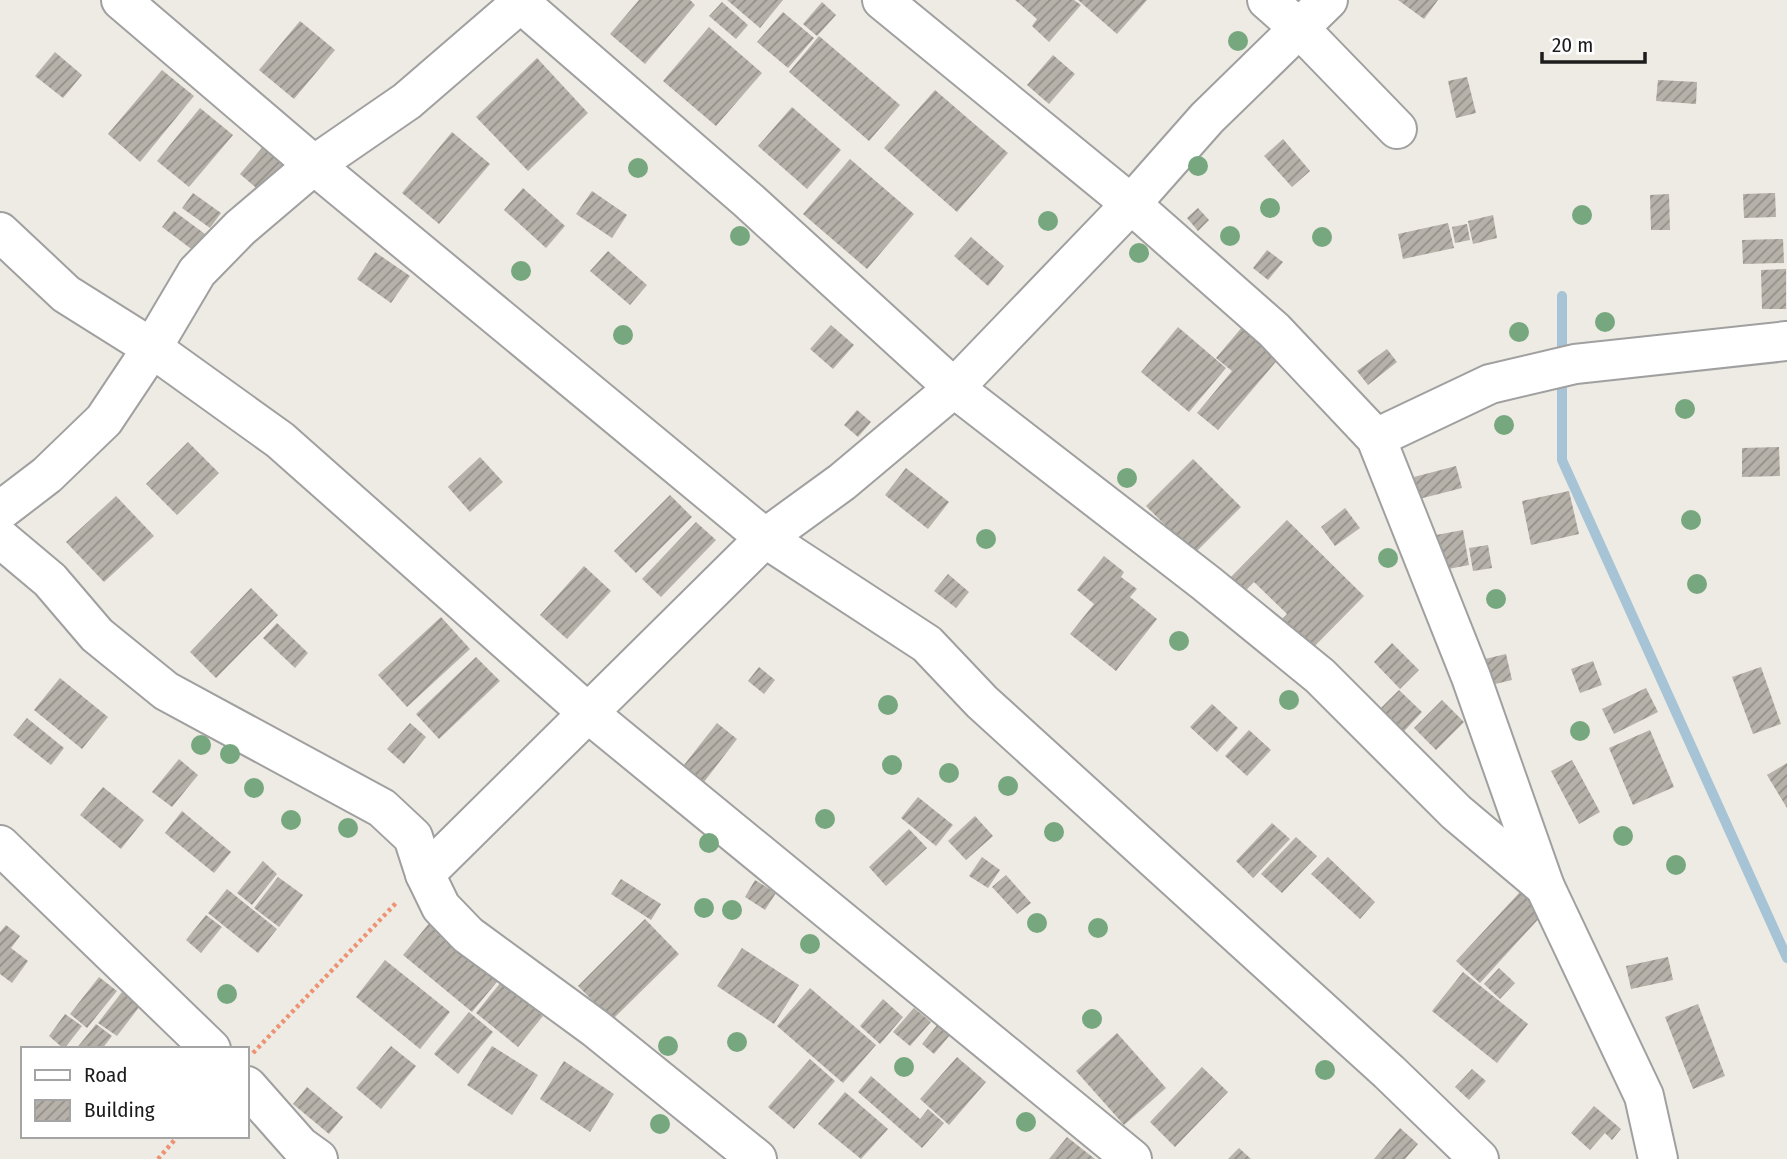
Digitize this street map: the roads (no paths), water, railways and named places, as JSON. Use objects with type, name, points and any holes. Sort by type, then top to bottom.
[{"type":"street","points":[[121,0],[314,165],[765,538],[927,645],[982,702],[1389,1072],[1479,1159]]},
{"type":"street","points":[[883,0],[1131,204],[1274,330],[1376,438],[1471,677],[1545,887],[1644,1096],[1658,1159]]},
{"type":"street","points":[[1267,0],[1300,29],[1397,129]]},
{"type":"street","points":[[425,874],[765,538],[842,482],[954,388],[1131,204],[1207,118],[1328,0]]},
{"type":"street","points":[[0,511],[47,475],[103,420],[152,348],[197,272],[240,228],[314,165],[407,102],[521,1],[749,201],[954,388],[1195,574],[1320,676],[1456,812],[1545,887]]},
{"type":"street","points":[[0,232],[66,295],[152,348],[280,440],[588,713],[1132,1159]]},
{"type":"street","points":[[1376,438],[1490,384],[1575,364],[1787,341]]},
{"type":"street","points":[[0,538],[50,580],[97,635],[166,691],[382,808],[413,837],[425,874],[441,907],[468,935],[595,1028],[757,1159]]},
{"type":"street","points":[[0,845],[209,1047]]},
{"type":"street","points":[[248,1087],[300,1146],[318,1159]]},
{"type":"waterway","points":[[1562,296],[1562,460],[1787,958]]}]
